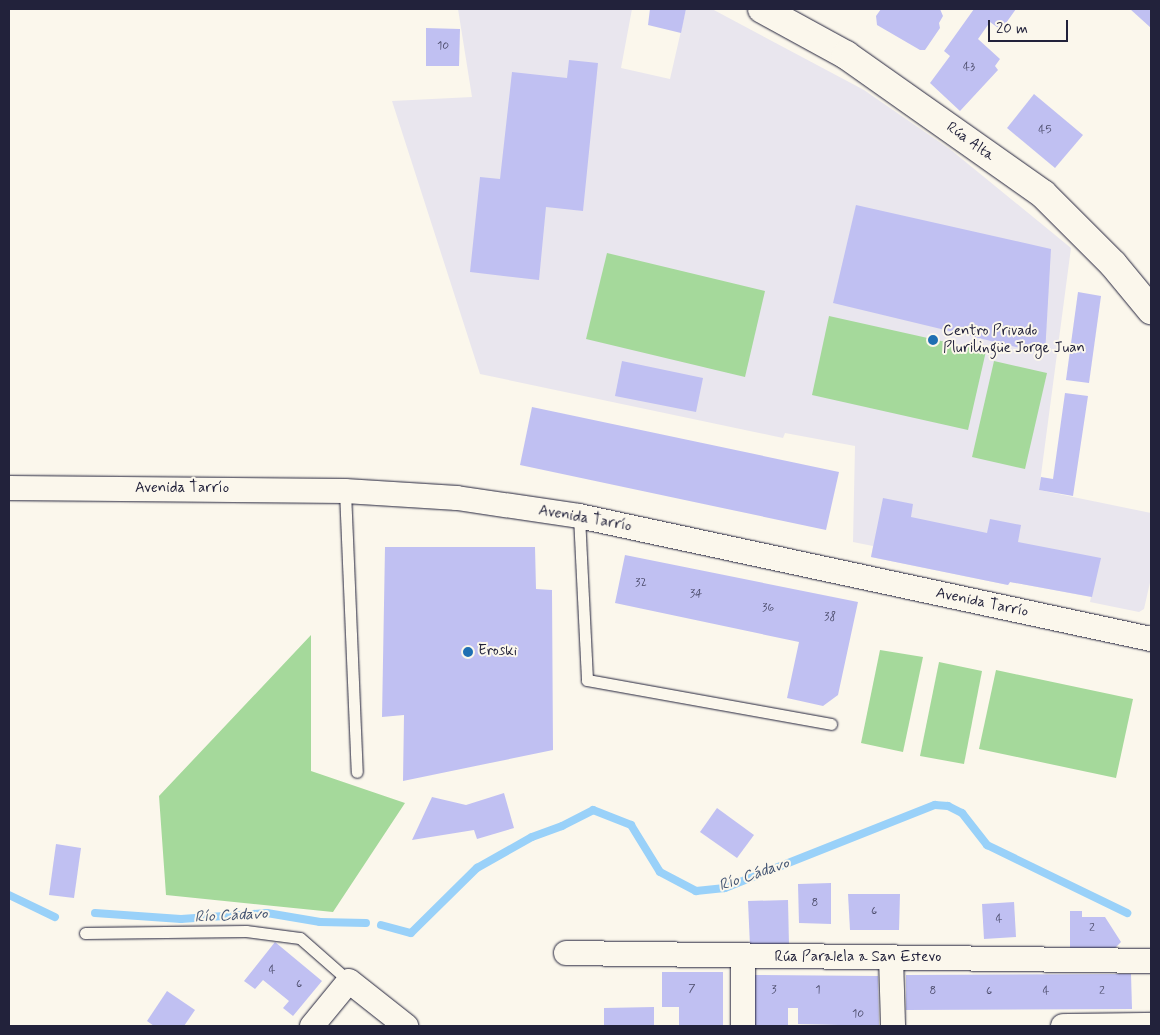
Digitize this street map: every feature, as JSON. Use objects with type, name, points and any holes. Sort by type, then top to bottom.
[{"type":"street","name":"Rúa Alta","points":[[762,9],[846,54],[1043,194],[1113,264],[1151,310]]},
{"type":"street","name":"Avenida Tarrío","points":[[9,488],[345,491],[457,498],[579,516],[1151,639]]},
{"type":"street","name":"Rúa Paralela a San Estevo","points":[[566,954],[743,958],[891,957],[1151,961]]},
{"type":"street","points":[[891,957],[893,1026]]},
{"type":"street","points":[[743,958],[743,1026]]},
{"type":"street","points":[[312,1026],[349,981],[406,1026]]},
{"type":"street","points":[[1063,1026],[1151,1025]]},
{"type":"lane","points":[[345,491],[357,772]]},
{"type":"lane","points":[[579,516],[586,680],[831,724]]},
{"type":"lane","points":[[85,933],[246,931],[300,938],[349,981]]},
{"type":"shaded area","points":[[458,9],[632,9],[621,68],[670,79],[686,9],[712,9],[864,90],[951,150],[1071,248],[1039,490],[1151,513],[1151,578],[1144,609],[1139,612],[1090,602],[1091,597],[1010,582],[1008,585],[871,557],[873,546],[853,542],[855,446],[785,433],[783,438],[480,374],[392,101],[472,97]]},
{"type":"green space","points":[[607,253],[765,291],[745,377],[586,339]]},
{"type":"green space","points":[[829,316],[986,351],[968,430],[812,395]]},
{"type":"green space","points":[[994,361],[1047,373],[1025,469],[972,457]]},
{"type":"green space","points":[[311,635],[311,771],[405,803],[333,912],[166,895],[159,796]]},
{"type":"green space","points":[[880,650],[923,657],[903,752],[861,743]]},
{"type":"green space","points":[[939,662],[982,671],[964,764],[920,756]]},
{"type":"green space","points":[[996,670],[1133,699],[1116,778],[979,749]]},
{"type":"building","points":[[650,9],[686,9],[681,33],[648,25]]},
{"type":"building","points":[[881,9],[940,9],[943,16],[939,23],[940,28],[925,50],[920,50],[877,25],[876,16]]},
{"type":"building","points":[[974,9],[1016,9],[1001,30],[990,22],[978,39],[1000,59],[995,66],[998,70],[960,111],[930,83],[950,56],[944,51]]},
{"type":"building","points":[[1130,9],[1151,9],[1151,28]]},
{"type":"building","points":[[426,28],[460,29],[459,66],[426,66]]},
{"type":"building","points":[[569,60],[598,63],[583,211],[546,207],[539,280],[470,272],[480,177],[500,179],[512,72],[567,78]]},
{"type":"building","points":[[1034,94],[1083,135],[1055,168],[1007,128]]},
{"type":"building","points":[[856,205],[1051,249],[1045,354],[833,303]]},
{"type":"building","points":[[1078,292],[1101,296],[1089,383],[1066,380]]},
{"type":"building","points":[[622,361],[703,378],[696,412],[615,396]]},
{"type":"building","points":[[1065,393],[1088,396],[1073,496],[1039,490],[1041,477],[1053,479]]},
{"type":"building","points":[[532,407],[839,472],[826,530],[520,465]]},
{"type":"building","points":[[883,498],[913,504],[911,517],[987,533],[990,519],[1021,525],[1018,542],[1101,558],[1092,597],[1010,582],[1008,585],[871,557]]},
{"type":"building","name":"Eroski","points":[[385,547],[535,547],[536,589],[552,590],[553,750],[403,781],[404,715],[382,717]]},
{"type":"building","points":[[625,555],[858,602],[838,695],[823,706],[787,698],[799,642],[615,603]]},
{"type":"building","points":[[504,793],[514,828],[477,839],[474,830],[412,840],[432,797],[466,805]]},
{"type":"building","points":[[717,808],[754,835],[737,858],[700,832]]},
{"type":"building","points":[[56,844],[81,848],[74,898],[49,895]]},
{"type":"building","points":[[831,883],[831,924],[799,923],[798,884]]},
{"type":"building","points":[[848,894],[900,894],[899,930],[850,930]]},
{"type":"building","points":[[788,900],[789,946],[750,946],[748,901]]},
{"type":"building","points":[[1014,902],[1016,937],[984,939],[982,904]]},
{"type":"building","points":[[1070,911],[1082,911],[1082,917],[1105,917],[1121,942],[1115,948],[1070,949]]},
{"type":"building","points":[[275,942],[322,981],[293,1016],[283,1008],[289,1001],[263,980],[255,989],[244,981]]},
{"type":"building","points":[[662,972],[723,972],[723,1026],[679,1026],[679,1007],[662,1007]]},
{"type":"building","points":[[1131,974],[1132,1009],[906,1010],[906,975]]},
{"type":"building","points":[[750,975],[878,976],[879,1026],[798,1024],[798,1008],[788,1008],[788,1026],[751,1026]]},
{"type":"building","points":[[167,991],[195,1010],[184,1026],[154,1026],[147,1021]]},
{"type":"building","points":[[654,1007],[654,1026],[604,1026],[604,1008]]},
{"type":"waterway","name":"Río Cádavo","points":[[381,925],[411,933],[477,868],[532,837],[562,826],[593,810],[631,825],[660,872],[696,891],[725,888],[935,805],[948,806],[962,813],[987,845],[1127,913]]},
{"type":"waterway","name":"Río Cádavo","points":[[9,895],[55,917]]},
{"type":"waterway","name":"Río Cádavo","points":[[95,913],[181,919],[267,913],[320,922],[366,923]]},
{"type":"place","name":"Centro Privado Plurilingüe Jorge Juan","points":[[933,340]]},
{"type":"place","name":"Eroski","points":[[468,652]]}]
